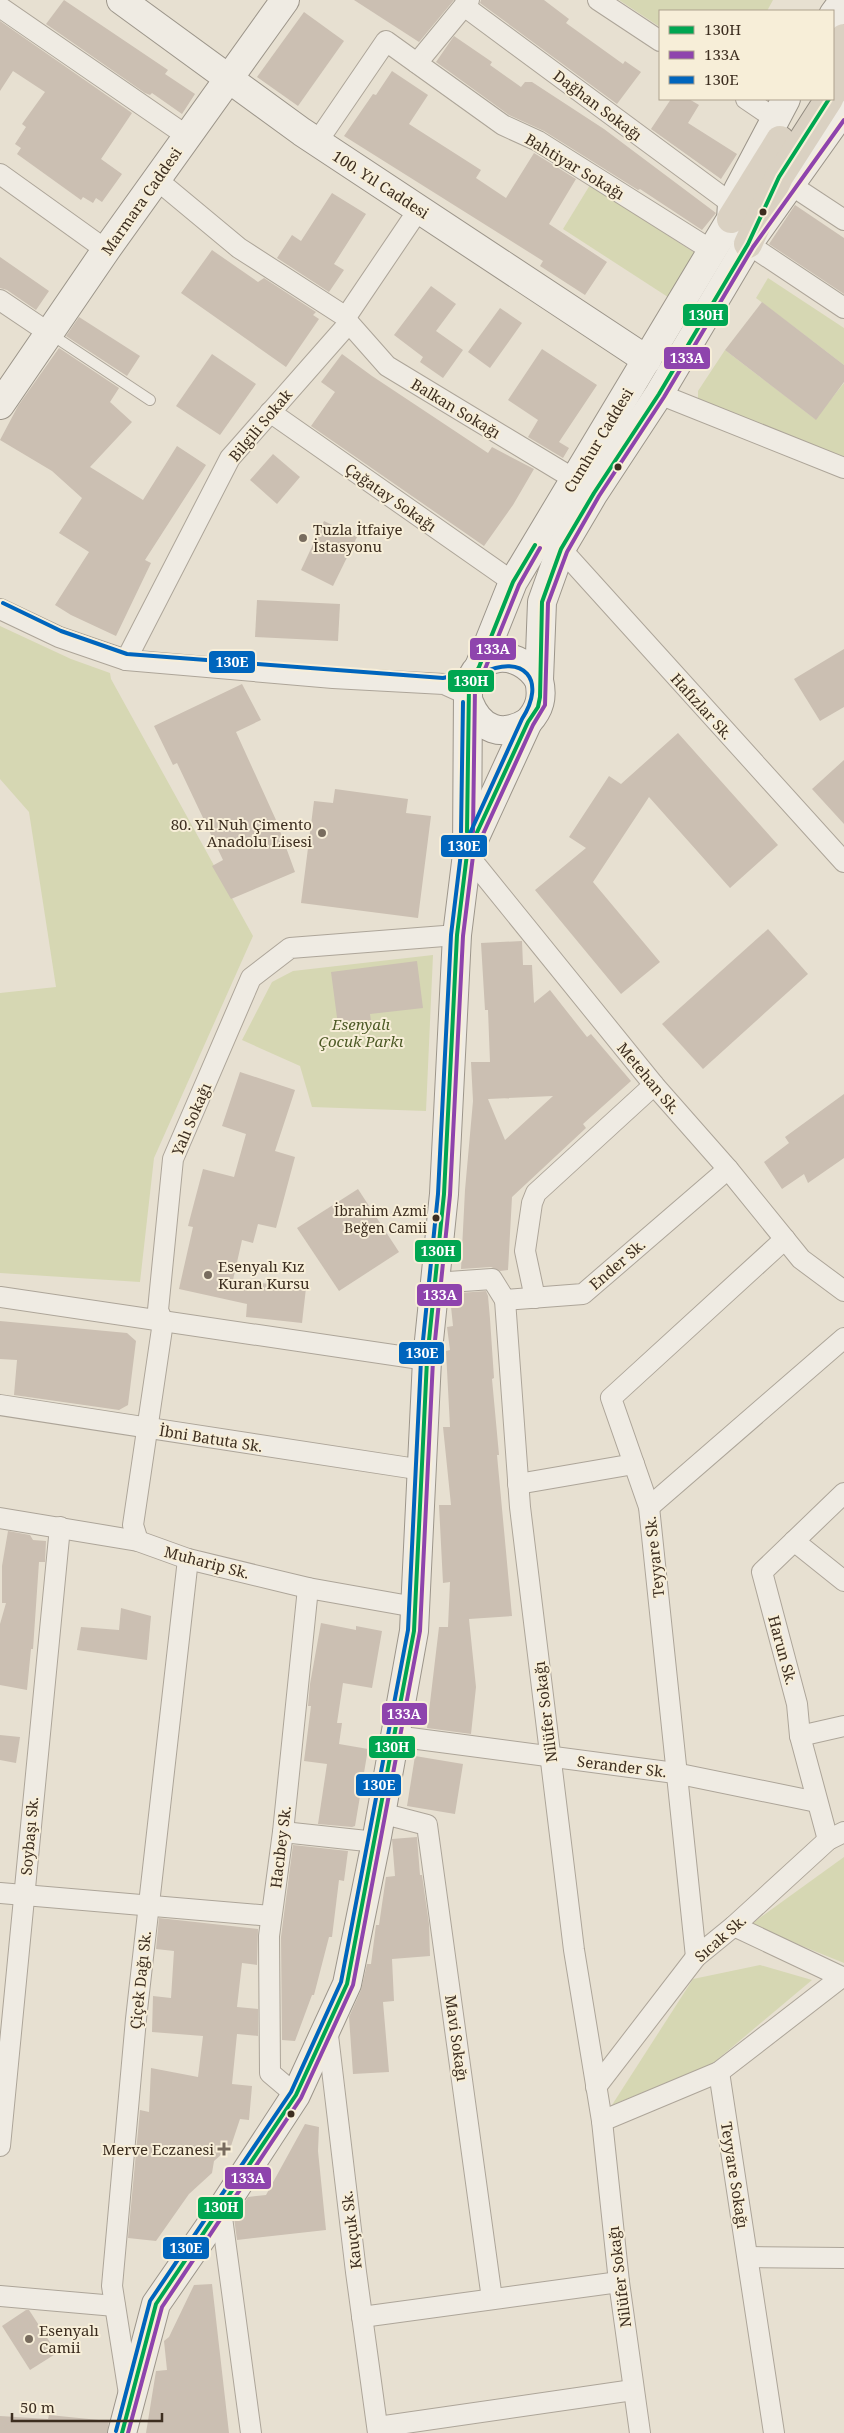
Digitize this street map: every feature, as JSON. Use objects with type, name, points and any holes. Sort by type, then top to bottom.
[{"type":"highway","points":[[834,55],[844,38]]},
{"type":"highway","points":[[834,90],[844,75]]},
{"type":"highway","points":[[732,212],[805,100]]},
{"type":"highway","points":[[748,244],[779,177],[828,100]]},
{"type":"main road","name":"100. Yıl Caddesi","points":[[121,0],[317,142],[647,360]]},
{"type":"main road","name":"Marmara Caddesi","points":[[0,405],[106,250],[285,0]]},
{"type":"main road","name":"Cumhur Caddesi","points":[[472,685],[513,582],[711,250],[732,212],[780,108]]},
{"type":"main road","points":[[472,685],[478,718],[493,729],[517,728],[528,722],[536,714],[540,703],[542,602],[561,550],[594,493],[659,394],[748,244],[844,109]]},
{"type":"main road","points":[[122,2433],[156,2304],[221,2210],[296,2095],[347,1984],[376,1842],[414,1631],[427,1360],[444,1194],[457,935],[467,854],[472,685],[494,659],[512,658],[523,662],[533,670],[539,680]]},
{"type":"main road","points":[[467,854],[528,722]]},
{"type":"street","points":[[598,0],[659,40]]},
{"type":"street","points":[[417,63],[467,3]]},
{"type":"street","name":"Dağhan Sokağı","points":[[467,3],[732,212]]},
{"type":"street","points":[[0,7],[187,136]]},
{"type":"street","name":"Bahtiyar Sokağı","points":[[317,142],[386,41],[503,126],[538,141],[711,250]]},
{"type":"street","points":[[750,100],[780,108]]},
{"type":"street","points":[[0,174],[106,250]]},
{"type":"street","name":"Balkan Sokağı","points":[[156,179],[239,248],[348,320],[387,366],[574,479]]},
{"type":"street","points":[[791,185],[844,220]]},
{"type":"street","name":"Bilgili Sokak","points":[[126,660],[230,458],[348,320],[418,210]]},
{"type":"street","points":[[748,244],[844,308]]},
{"type":"street","points":[[0,300],[49,333]]},
{"type":"street","points":[[659,394],[844,468]]},
{"type":"street","name":"Çağatay Sokağı","points":[[270,412],[513,582]]},
{"type":"street","name":"Hafızlar Sk.","points":[[561,550],[844,862]]},
{"type":"street","points":[[0,609],[59,637],[126,660],[333,678],[472,685]]},
{"type":"street","name":"Metehan Sk.","points":[[467,854],[654,1085],[728,1169],[802,1259],[844,1291]]},
{"type":"street","name":"Yalı Sokağı","points":[[138,1541],[133,1525],[163,1322],[158,1310],[173,1159],[251,978],[290,948],[457,935]]},
{"type":"street","points":[[535,1298],[524,1250],[532,1203],[536,1193],[654,1085]]},
{"type":"street","name":"Ender Sk.","points":[[505,1300],[583,1294],[728,1169]]},
{"type":"street","name":"Teyyare Sk.","points":[[696,1957],[649,1507],[611,1398],[785,1239]]},
{"type":"street","points":[[434,1283],[492,1279],[505,1300]]},
{"type":"street","points":[[0,1297],[427,1360]]},
{"type":"street","name":"Nilüfer Sokağı","points":[[505,1300],[518,1484],[550,1757],[574,1950],[602,2121],[619,2282],[640,2433]]},
{"type":"street","points":[[649,1507],[844,1338]]},
{"type":"street","name":"İbni Batuta Sk.","points":[[0,1405],[423,1470]]},
{"type":"street","points":[[518,1484],[634,1464]]},
{"type":"street","name":"Harun Sk.","points":[[836,1836],[817,1802],[800,1736],[797,1704],[762,1572],[844,1493]]},
{"type":"street","name":"Muharip Sk.","points":[[0,1518],[138,1541],[188,1559],[308,1588],[415,1607]]},
{"type":"street","name":"Soybaşı Sk.","points":[[0,2146],[60,1527]]},
{"type":"street","points":[[794,1541],[844,1581]]},
{"type":"street","name":"Çiçek Dağı Sk.","points":[[130,2402],[112,2286],[136,2019],[188,1559]]},
{"type":"street","name":"Hacıbey Sk.","points":[[296,2095],[270,2073],[269,1936],[283,1832],[308,1588]]},
{"type":"street","points":[[800,1736],[844,1726]]},
{"type":"street","name":"Serander Sk.","points":[[395,1736],[676,1773],[817,1802]]},
{"type":"street","name":"Mavi Sokağı","points":[[381,1813],[427,1825],[492,2299]]},
{"type":"street","points":[[283,1832],[376,1842]]},
{"type":"street","name":"Sıcak Sk.","points":[[596,2087],[696,1957],[836,1836]]},
{"type":"street","points":[[0,1893],[271,1916]]},
{"type":"street","points":[[602,2121],[719,2072],[843,1978],[734,1926]]},
{"type":"street","name":"Kauçuk Sk.","points":[[327,2027],[362,2317],[378,2430]]},
{"type":"street","name":"Teyyare Sokağı","points":[[719,2072],[774,2433]]},
{"type":"street","points":[[221,2210],[251,2433]]},
{"type":"street","points":[[748,2257],[844,2258]]},
{"type":"street","points":[[362,2317],[619,2282]]},
{"type":"street","points":[[0,2296],[115,2306]]},
{"type":"street","points":[[378,2430],[633,2390]]},
{"type":"lane","points":[[49,333],[150,400]]},
{"type":"green space","points":[[619,0],[773,0],[768,10],[659,10],[659,26]]},
{"type":"green space","points":[[590,185],[698,255],[671,299],[563,229]]},
{"type":"green space","points":[[768,278],[844,328],[844,365],[756,298]]},
{"type":"green space","points":[[725,350],[815,419],[844,383],[844,458],[698,400],[698,391]]},
{"type":"green space","points":[[0,626],[71,659],[110,673],[111,679],[253,936],[154,1158],[140,1282],[0,1273],[0,993],[56,987],[29,812],[0,779]]},
{"type":"green space","name":"Esenyalı Çocuk Parkı","points":[[433,955],[426,1111],[312,1107],[300,1066],[242,1040],[272,982],[293,971]]},
{"type":"green space","points":[[844,1857],[844,1963],[750,1925]]},
{"type":"green space","points":[[760,1965],[812,1980],[712,2064],[612,2105],[693,1979]]},
{"type":"building","points":[[64,0],[168,70],[165,74],[195,94],[182,114],[152,93],[150,95],[145,93],[46,24]]},
{"type":"building","points":[[354,0],[454,0],[419,42]]},
{"type":"building","points":[[481,0],[544,0],[569,19],[566,23],[623,64],[625,61],[641,72],[617,104],[480,3]]},
{"type":"building","points":[[304,12],[344,41],[298,106],[257,77]]},
{"type":"building","points":[[0,21],[132,113],[101,159],[122,174],[102,202],[96,198],[93,203],[83,197],[81,200],[17,154],[21,148],[15,144],[26,127],[22,124],[45,92],[13,71],[0,91]]},
{"type":"building","points":[[454,36],[492,62],[490,65],[521,87],[525,82],[532,82],[604,129],[716,213],[702,230],[640,189],[638,190],[544,131],[509,115],[436,62]]},
{"type":"building","points":[[392,71],[428,95],[409,124],[481,170],[476,178],[506,198],[534,153],[576,179],[549,224],[607,262],[585,295],[540,266],[543,261],[344,136],[373,94],[376,95]]},
{"type":"building","points":[[670,100],[691,100],[699,105],[688,123],[737,154],[721,179],[651,129]]},
{"type":"building","points":[[332,193],[366,214],[334,264],[344,270],[329,292],[277,258],[292,235],[301,241]]},
{"type":"building","points":[[795,205],[844,238],[844,294],[769,244]]},
{"type":"building","points":[[212,250],[258,282],[264,278],[316,312],[313,315],[319,319],[286,367],[181,293]]},
{"type":"building","points":[[0,257],[49,291],[36,310],[7,290],[0,288]]},
{"type":"building","points":[[431,286],[456,304],[436,331],[463,350],[443,378],[420,362],[423,357],[394,335]]},
{"type":"building","points":[[762,302],[844,365],[844,382],[816,420],[725,350]]},
{"type":"building","points":[[500,308],[522,323],[490,368],[468,352]]},
{"type":"building","points":[[79,317],[140,356],[127,376],[66,336]]},
{"type":"building","points":[[59,348],[119,388],[110,402],[132,422],[90,467],[143,500],[177,446],[206,465],[145,560],[151,563],[116,636],[71,615],[55,605],[89,552],[59,533],[82,498],[52,471],[0,440],[18,406]]},
{"type":"building","points":[[542,349],[597,385],[559,442],[569,448],[563,458],[528,437],[538,420],[508,400]]},
{"type":"building","points":[[212,354],[256,384],[220,435],[176,406]]},
{"type":"building","points":[[342,354],[488,453],[492,447],[534,469],[513,505],[484,546],[311,426],[335,392],[321,382]]},
{"type":"building","points":[[273,454],[300,477],[277,504],[250,480]]},
{"type":"building","points":[[324,521],[357,537],[333,586],[301,570]]},
{"type":"building","points":[[257,600],[340,604],[338,641],[255,637]]},
{"type":"building","points":[[844,649],[844,707],[820,721],[794,679]]},
{"type":"building","points":[[242,684],[261,720],[236,732],[276,820],[295,872],[231,899],[212,866],[223,860],[177,763],[173,765],[154,726]]},
{"type":"building","points":[[678,733],[778,845],[730,888],[649,797],[593,882],[660,962],[621,994],[535,890],[586,848],[569,837],[609,776],[621,784]]},
{"type":"building","points":[[844,760],[844,824],[812,789]]},
{"type":"building","points":[[335,789],[408,799],[406,813],[431,816],[418,918],[301,903],[314,801],[333,803]]},
{"type":"building","points":[[768,929],[808,974],[703,1069],[662,1024]]},
{"type":"building","points":[[522,941],[523,965],[532,965],[534,1003],[550,990],[587,1037],[591,1034],[631,1081],[583,1124],[586,1128],[512,1197],[508,1270],[500,1271],[491,1267],[461,1269],[465,1190],[473,1101],[471,1062],[490,1062],[488,1010],[485,1010],[481,943]],"holes":[[[553,1096],[505,1140],[488,1099]]]},
{"type":"building","points":[[417,961],[423,1008],[370,1014],[371,1021],[338,1025],[331,972]]},
{"type":"building","points":[[240,1072],[295,1090],[275,1151],[295,1157],[276,1228],[258,1224],[253,1243],[242,1240],[233,1280],[306,1288],[302,1323],[246,1317],[247,1304],[179,1289],[193,1227],[188,1226],[203,1169],[234,1177],[246,1134],[222,1126]]},
{"type":"building","points":[[844,1094],[844,1158],[808,1183],[804,1174],[782,1189],[764,1162],[789,1143],[785,1137]]},
{"type":"building","points":[[358,1189],[399,1252],[339,1291],[297,1228]]},
{"type":"building","points":[[486,1291],[488,1296],[494,1378],[492,1379],[499,1455],[497,1455],[512,1616],[469,1619],[476,1687],[471,1734],[427,1728],[439,1627],[448,1627],[450,1582],[443,1583],[439,1505],[451,1505],[443,1427],[450,1427],[446,1351],[450,1350],[447,1327],[453,1326],[450,1297],[460,1296],[460,1293]]},
{"type":"building","points":[[0,1321],[127,1333],[136,1341],[128,1405],[119,1410],[14,1395],[17,1360],[0,1359]]},
{"type":"building","points":[[8,1531],[30,1535],[33,1540],[46,1541],[45,1562],[39,1562],[33,1649],[31,1649],[27,1690],[0,1685],[0,1624],[6,1603],[2,1603],[2,1566]]},
{"type":"building","points":[[121,1608],[151,1616],[147,1660],[77,1650],[81,1627],[119,1630]]},
{"type":"building","points":[[321,1623],[356,1630],[356,1626],[382,1631],[372,1688],[343,1683],[337,1723],[342,1723],[339,1744],[368,1749],[355,1826],[352,1827],[318,1824],[327,1764],[304,1761],[311,1706],[308,1706],[310,1684]]},
{"type":"building","points":[[0,1735],[20,1737],[16,1763],[0,1760]]},
{"type":"building","points":[[415,1756],[463,1764],[455,1814],[407,1806]]},
{"type":"building","points":[[417,1837],[420,1875],[422,1875],[429,1924],[430,1956],[392,1959],[394,2001],[383,2002],[389,2072],[353,2074],[349,2017],[361,1990],[367,1964],[371,1964],[376,1925],[379,1925],[386,1877],[395,1876],[392,1839]]},
{"type":"building","points":[[293,1845],[348,1851],[344,1881],[339,1880],[332,1937],[329,1937],[314,1995],[312,1995],[295,2041],[282,2040],[281,1937]]},
{"type":"building","points":[[159,1918],[258,1929],[257,1965],[242,1963],[237,2007],[258,2009],[258,2036],[237,2034],[232,2084],[252,2086],[249,2120],[240,2119],[231,2146],[214,2161],[212,2173],[189,2194],[156,2241],[128,2238],[140,2110],[149,2112],[151,2068],[198,2077],[203,2036],[152,2032],[153,1996],[171,1998],[174,1951],[156,1949]]},
{"type":"building","points":[[305,2124],[319,2127],[318,2151],[326,2230],[237,2240],[234,2218],[248,2197],[266,2195]]},
{"type":"building","points":[[212,2284],[229,2433],[146,2433],[156,2371],[167,2370],[164,2341],[169,2337],[194,2285]]},
{"type":"building","name":"Esenyalı Camii","points":[[26,2310],[29,2310],[57,2353],[30,2370],[2,2326]]},
{"type":"building","points":[[49,2415],[109,2421],[107,2433],[0,2433],[0,2416],[48,2419]]},
{"type":"transit line","name":"130H","points":[[122,2433],[156,2304],[296,2095],[347,1984],[414,1631],[427,1360],[444,1194],[457,935],[467,854],[528,722],[538,707],[540,697],[542,602],[561,549],[594,493],[659,394],[748,244],[779,177],[828,100]]},
{"type":"transit line","name":"133A","points":[[128,2433],[162,2307],[301,2098],[353,1985],[420,1631],[433,1360],[450,1195],[463,936],[473,856],[533,725],[545,705],[548,603],[567,552],[599,496],[664,397],[753,247],[844,120]]},
{"type":"transit line","name":"130H","points":[[467,832],[469,685],[479,667],[513,582],[535,545]]},
{"type":"transit line","name":"133A","points":[[473,832],[475,687],[485,669],[519,585],[540,548]]},
{"type":"transit line","name":"130E","points":[[3,603],[61,631],[127,654],[443,678],[470,672]]},
{"type":"transit line","name":"130E","points":[[116,2431],[150,2301],[291,2092],[341,1982],[408,1630],[421,1360],[438,1194],[451,935],[461,853],[529,705],[532,693],[531,682],[527,674],[520,668],[509,666],[482,673]]},
{"type":"transit line","name":"130E","points":[[461,832],[463,702]]},
{"type":"place","name":"Tuzla İtfaiye İstasyonu","points":[[303,538]]},
{"type":"place","name":"80. Yıl Nuh Çimento Anadolu Lisesi","points":[[322,833]]},
{"type":"place","name":"İbrahim Azmi Beğen Camii","points":[[436,1218]]},
{"type":"place","name":"Esenyalı Kız Kuran Kursu","points":[[208,1275]]},
{"type":"place","name":"Merve Eczanesi","points":[[224,2149]]},
{"type":"place","name":"Esenyalı Camii","points":[[29,2339]]}]
